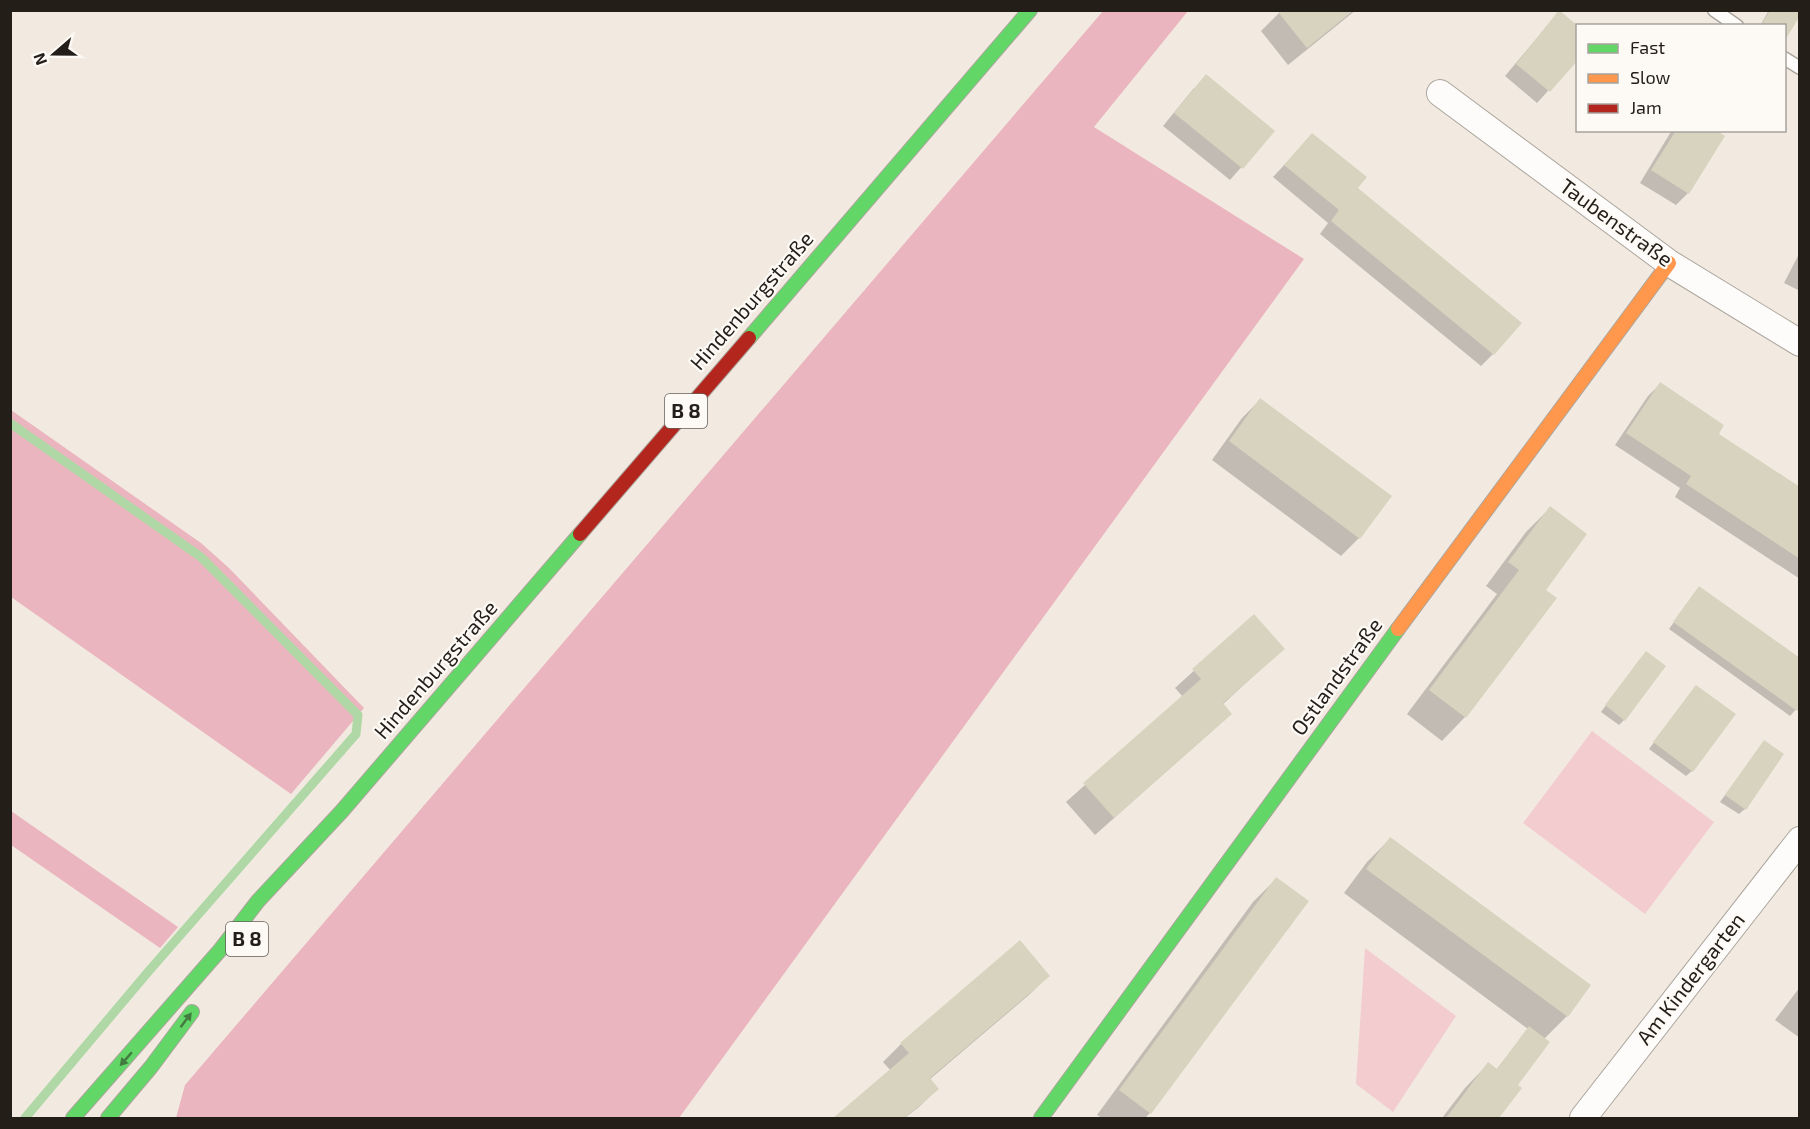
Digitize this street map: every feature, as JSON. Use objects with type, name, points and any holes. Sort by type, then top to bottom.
[{"type":"main road","name":"Hindenburgstraße","points":[[74,1119],[221,949],[258,901],[342,810],[1030,10]]},
{"type":"main road","name":"Ostlandstraße","points":[[1041,1119],[1397,630],[1669,263]]},
{"type":"main road","name":"Hindenburgstraße","points":[[265,915],[342,810]]},
{"type":"main road","points":[[108,1119],[151,1067],[201,1000]]},
{"type":"main road","points":[[145,1098],[151,1067]]},
{"type":"street","name":"Taubenstraße","points":[[1440,93],[1669,263],[1800,344]]},
{"type":"street","name":"Am Kindergarten","points":[[1582,1119],[1800,840]]},
{"type":"lane","points":[[1714,10],[1734,24]]},
{"type":"lane","points":[[1786,59],[1800,68]]},
{"type":"shaded area","points":[[1103,11],[1188,11],[1094,127],[1304,259],[679,1118],[176,1118],[185,1085]]},
{"type":"shaded area","points":[[11,410],[201,543],[229,568],[364,708],[291,794],[11,597]]},
{"type":"shaded area","points":[[1592,731],[1714,822],[1645,914],[1523,823]]},
{"type":"shaded area","points":[[10,811],[178,927],[160,948],[11,845]]},
{"type":"shaded area","points":[[1365,948],[1456,1016],[1393,1112],[1356,1084]]},
{"type":"building","points":[[1280,10],[1354,10],[1307,48],[1278,12]]},
{"type":"building","points":[[1559,10],[1576,24],[1576,62],[1550,92],[1516,64]]},
{"type":"building","points":[[1770,10],[1800,10],[1800,16],[1786,38],[1786,24],[1762,24]]},
{"type":"building","points":[[1206,74],[1275,131],[1243,169],[1174,113]]},
{"type":"building","points":[[1675,132],[1719,132],[1725,136],[1689,194],[1651,170]]},
{"type":"building","points":[[1312,133],[1367,177],[1358,188],[1522,323],[1494,355],[1331,221],[1339,210],[1284,165]]},
{"type":"building","points":[[1660,382],[1724,425],[1719,434],[1800,487],[1800,559],[1686,484],[1691,476],[1626,433]]},
{"type":"building","points":[[1260,398],[1392,496],[1360,539],[1229,441]]},
{"type":"building","points":[[1550,506],[1587,534],[1546,590],[1557,598],[1466,718],[1429,690],[1519,570],[1508,562]]},
{"type":"building","points":[[1699,586],[1800,658],[1800,707],[1797,711],[1673,622]]},
{"type":"building","points":[[1254,614],[1285,649],[1223,703],[1232,714],[1114,818],[1083,783],[1201,679],[1192,669]]},
{"type":"building","points":[[1646,651],[1666,666],[1625,721],[1605,705]]},
{"type":"building","points":[[1696,685],[1736,714],[1693,772],[1653,742]]},
{"type":"building","points":[[1764,740],[1784,754],[1746,810],[1725,795]]},
{"type":"building","points":[[1390,837],[1591,985],[1568,1017],[1366,869]]},
{"type":"building","points":[[1276,877],[1309,901],[1151,1114],[1119,1090]]},
{"type":"building","points":[[1020,940],[1050,976],[930,1078],[939,1089],[905,1118],[833,1118],[909,1053],[900,1043]]},
{"type":"building","points":[[1529,1026],[1550,1042],[1518,1085],[1522,1088],[1499,1118],[1446,1118],[1488,1062],[1497,1069]]},
{"type":"waterway","points":[[10,423],[201,557],[358,715],[356,734],[148,972],[25,1118]]},
{"type":"traffic: fast","points":[[749,338],[1030,10]]},
{"type":"traffic: fast","points":[[73,1118],[221,949],[258,901],[342,811],[580,534]]},
{"type":"traffic: fast","points":[[1041,1118],[1398,629]]},
{"type":"traffic: fast","points":[[108,1118],[151,1067],[192,1012]]},
{"type":"traffic: slow","points":[[1398,629],[1669,263]]},
{"type":"traffic: jam","points":[[580,534],[749,338]]}]
